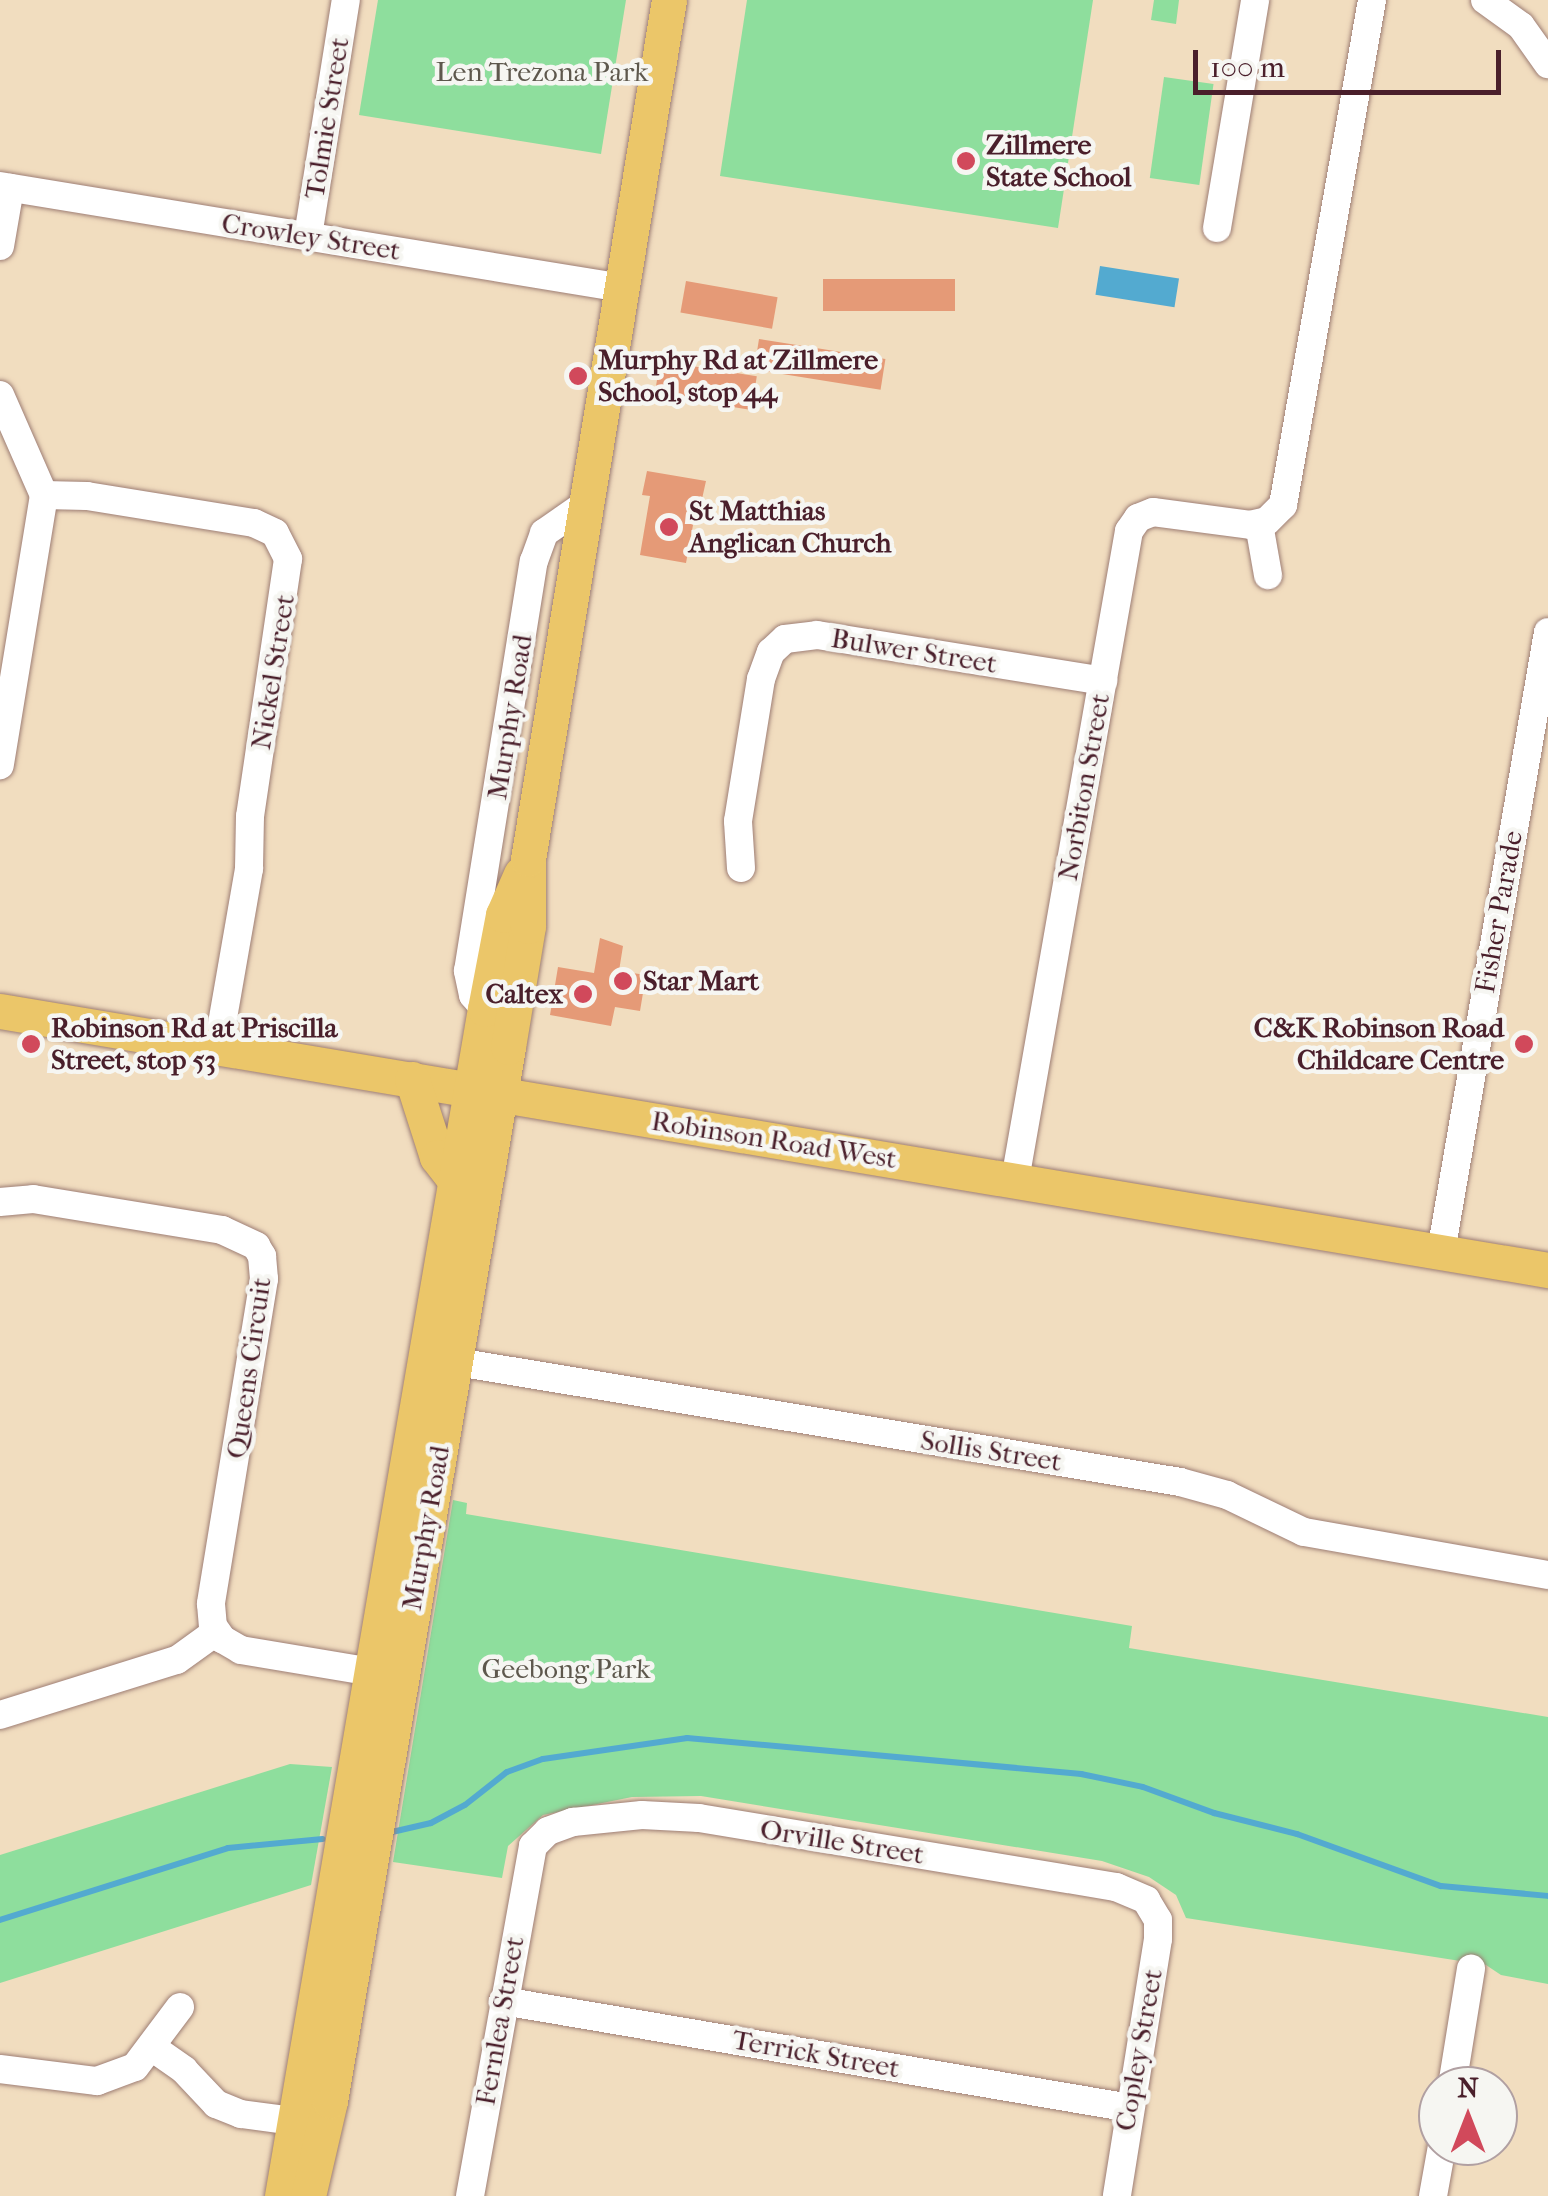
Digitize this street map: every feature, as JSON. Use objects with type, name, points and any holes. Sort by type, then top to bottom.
[{"type":"main road","name":"Murphy Road","points":[[440,1359],[456,1181],[485,1091],[528,926],[528,859],[668,0]]},
{"type":"main road","name":"Murphy Road","points":[[282,2196],[293,2120],[386,1674],[440,1359],[485,1091],[484,1009],[503,915],[528,859]]},
{"type":"main road","name":"Robinson Road West","points":[[0,1011],[1548,1270]]},
{"type":"main road","points":[[412,1079],[436,1157],[456,1181]]},
{"type":"main road","name":"Murphy Road","points":[[308,2196],[330,2102],[386,1674]]},
{"type":"street","name":"Tolmie Street","points":[[308,236],[346,0]]},
{"type":"street","points":[[1217,228],[1256,0]]},
{"type":"street","points":[[1268,574],[1259,524],[1276,515],[1288,492],[1372,0]]},
{"type":"street","points":[[1492,3],[1521,26],[1548,64]]},
{"type":"street","name":"Crowley Street","points":[[5,187],[622,288]]},
{"type":"street","points":[[0,246],[5,187]]},
{"type":"street","points":[[0,395],[44,494],[0,765]]},
{"type":"street","name":"Nickel Street","points":[[44,494],[87,496],[254,523],[276,534],[288,559],[252,802],[249,870],[218,1048]]},
{"type":"street","name":"Murphy Road","points":[[484,1009],[473,996],[468,971],[534,561],[544,534],[587,503]]},
{"type":"street","name":"Norbiton Street","points":[[1015,1180],[1132,524],[1153,512],[1259,524]]},
{"type":"street","name":"Fisher Parade","points":[[1441,1252],[1548,632]]},
{"type":"street","name":"Bulwer Street","points":[[741,868],[738,821],[761,679],[771,652],[785,638],[817,635],[1103,681]]},
{"type":"street","name":"Queens Circuit","points":[[0,1202],[34,1199],[222,1230],[245,1238],[262,1256],[264,1279],[211,1604],[216,1632]]},
{"type":"street","name":"Sollis Street","points":[[440,1359],[1180,1482],[1227,1495],[1304,1532],[1548,1575]]},
{"type":"street","points":[[0,1715],[177,1660],[216,1632],[241,1650],[386,1674]]},
{"type":"street","name":"Orville Street","points":[[532,1846],[548,1831],[573,1822],[677,1815],[1116,1887],[1138,1894],[1152,1906]]},
{"type":"street","name":"Fernlea Street","points":[[470,2196],[532,1846]]},
{"type":"street","name":"Copley Street","points":[[1117,2196],[1158,1940],[1152,1906]]},
{"type":"street","points":[[1455,2066],[1472,1969]]},
{"type":"street","name":"Terrick Street","points":[[503,2001],[1130,2108]]},
{"type":"street","points":[[0,2069],[97,2081],[135,2067],[180,2007]]},
{"type":"street","points":[[153,2048],[184,2070],[216,2104],[241,2114],[293,2120]]},
{"type":"street","points":[[1433,2196],[1438,2166]]},
{"type":"green space","name":"Len Trezona Park","points":[[378,0],[626,0],[601,154],[359,115]]},
{"type":"green space","points":[[747,0],[1093,0],[1058,228],[720,176]]},
{"type":"green space","points":[[1154,0],[1179,0],[1176,24],[1151,20]]},
{"type":"green space","points":[[1164,77],[1214,84],[1199,185],[1150,178]]},
{"type":"green space","name":"Geebong Park","points":[[453,1500],[467,1503],[466,1514],[1132,1626],[1129,1648],[1548,1717],[1548,1984],[1501,1975],[1486,1965],[1186,1918],[1176,1895],[1149,1877],[1102,1861],[701,1796],[632,1797],[543,1815],[508,1846],[502,1878],[393,1862]]},
{"type":"green space","points":[[290,1764],[332,1767],[311,1885],[0,1983],[0,1855]]},
{"type":"water","points":[[1100,266],[1179,279],[1174,307],[1095,295]]},
{"type":"building","points":[[823,279],[955,279],[955,311],[823,311]]},
{"type":"building","points":[[686,281],[778,297],[772,329],[680,313]]},
{"type":"building","points":[[759,339],[885,359],[881,390],[754,370]]},
{"type":"building","points":[[660,361],[757,376],[751,410],[655,395]]},
{"type":"building","name":"St Matthias Anglican Church","points":[[647,471],[706,481],[702,499],[698,498],[686,563],[640,555],[650,496],[642,495]]},
{"type":"building","name":"Star Mart","points":[[600,938],[623,946],[619,971],[646,975],[640,1011],[615,1007],[611,1026],[550,1015],[558,967],[594,973]]},
{"type":"waterway","points":[[392,1832],[431,1823],[465,1805],[507,1772],[543,1759],[687,1738],[1081,1774],[1143,1787],[1214,1813],[1297,1834],[1441,1886],[1548,1896]]},
{"type":"waterway","points":[[0,1920],[228,1848],[323,1839]]},
{"type":"place","name":"Zillmere State School","points":[[966,161]]},
{"type":"place","name":"Murphy Rd at Zillmere School, stop 44","points":[[578,376]]},
{"type":"place","name":"St Matthias Anglican Church","points":[[669,527]]},
{"type":"place","name":"Star Mart","points":[[623,981]]},
{"type":"place","name":"Caltex","points":[[583,994]]},
{"type":"place","name":"Robinson Rd at Priscilla Street, stop 53","points":[[31,1044]]},
{"type":"place","name":"C&K Robinson Road Childcare Centre","points":[[1524,1044]]}]
